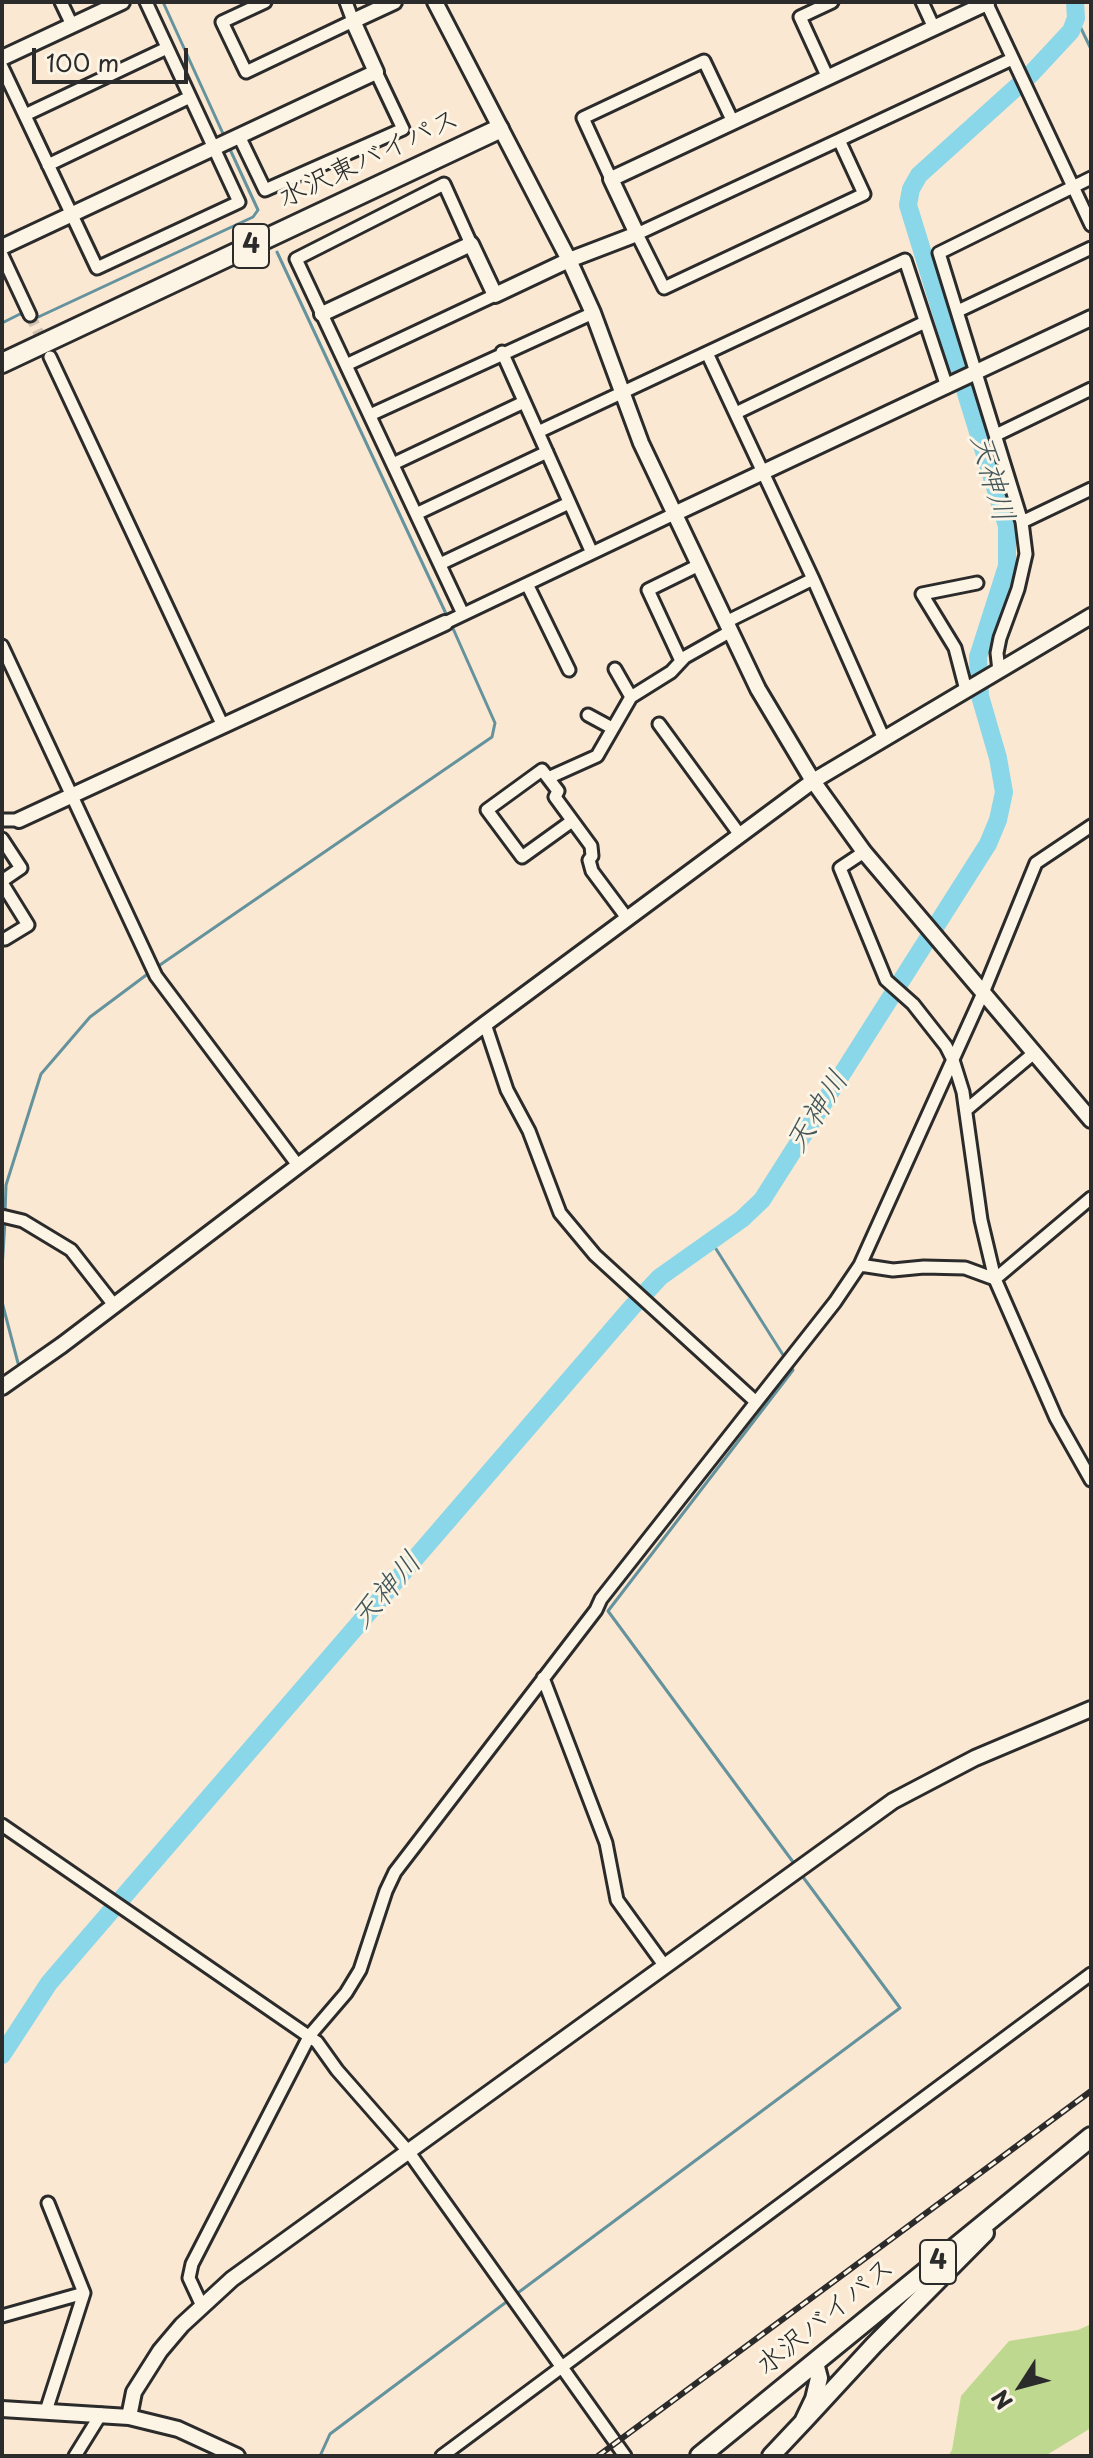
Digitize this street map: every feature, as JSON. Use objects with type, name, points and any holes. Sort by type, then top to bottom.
[{"type":"highway","name":"水沢東バイパス","points":[[2,363],[499,129]]},
{"type":"highway","name":"4","points":[[1061,2160],[1089,2143]]},
{"type":"highway","name":"水沢バイパス","points":[[700,2456],[1061,2160]]},
{"type":"main road","points":[[771,2456],[917,2301],[1061,2160]]},
{"type":"main road","points":[[803,2422],[814,2399],[819,2378],[815,2363]]},
{"type":"street","points":[[61,2],[72,25]]},
{"type":"street","points":[[2,58],[122,2]]},
{"type":"street","points":[[2,67],[97,268],[239,202],[146,2]]},
{"type":"street","points":[[265,2],[222,22],[246,72],[394,2]]},
{"type":"street","points":[[239,136],[265,190],[403,129],[346,2]]},
{"type":"street","points":[[435,2],[569,260],[593,313],[621,393],[674,514],[758,689],[813,781],[864,852],[1091,1120]]},
{"type":"street","points":[[828,78],[800,17],[832,2]]},
{"type":"street","points":[[922,2],[934,28]]},
{"type":"street","points":[[611,179],[986,2],[1091,225]]},
{"type":"street","points":[[25,115],[167,48]]},
{"type":"street","points":[[346,365],[569,260],[637,234],[1012,59]]},
{"type":"street","points":[[733,122],[704,61],[583,118],[664,288],[864,194],[839,140]]},
{"type":"street","points":[[2,247],[376,72]]},
{"type":"street","points":[[48,165],[190,97]]},
{"type":"street","points":[[999,671],[997,653],[1000,638],[1018,589],[1026,554],[1022,522],[939,253],[1091,178]]},
{"type":"street","points":[[454,618],[440,564],[296,259],[444,184],[495,295]]},
{"type":"street","points":[[322,314],[471,244]]},
{"type":"street","points":[[958,311],[1091,248]]},
{"type":"street","points":[[2,255],[30,315]]},
{"type":"street","points":[[538,432],[905,260],[947,387]]},
{"type":"street","points":[[370,415],[593,313]]},
{"type":"street","points":[[2,820],[19,820],[72,796],[1091,318]]},
{"type":"street","points":[[736,413],[925,322]]},
{"type":"street","points":[[502,352],[592,553]]},
{"type":"street","points":[[707,353],[884,739]]},
{"type":"street","points":[[50,357],[223,726]]},
{"type":"street","points":[[996,435],[1091,389]]},
{"type":"street","points":[[393,464],[524,402]]},
{"type":"street","points":[[416,514],[547,452]]},
{"type":"street","points":[[1022,522],[1091,489]]},
{"type":"street","points":[[440,564],[569,503]]},
{"type":"street","points":[[681,661],[648,590],[699,565]]},
{"type":"street","points":[[548,778],[597,756],[631,697],[671,672],[728,626],[813,579]]},
{"type":"street","points":[[966,690],[955,648],[922,594],[977,583]]},
{"type":"street","points":[[527,584],[569,670]]},
{"type":"street","points":[[2,1387],[813,781],[1091,616]]},
{"type":"street","points":[[2,646],[154,971],[297,1164]]},
{"type":"street","points":[[615,669],[631,697]]},
{"type":"street","points":[[588,715],[612,728]]},
{"type":"street","points":[[659,724],[740,835]]},
{"type":"street","points":[[572,821],[522,857],[487,810],[542,770],[558,791],[555,797],[591,846],[592,856],[589,860],[592,871],[627,918]]},
{"type":"street","points":[[202,2306],[189,2278],[192,2264],[310,2035],[346,1993],[360,1970],[395,1872],[601,1599],[835,1302],[860,1265],[983,993],[1036,863],[1091,826]]},
{"type":"street","points":[[2,839],[21,868],[2,882],[28,925],[3,938]]},
{"type":"street","points":[[864,852],[840,868],[886,980],[913,1004],[946,1046],[953,1060],[966,1110],[981,1220],[995,1279],[1056,1418],[1091,1480]]},
{"type":"street","points":[[485,1024],[507,1090],[529,1131],[560,1213],[595,1255],[756,1402]]},
{"type":"street","points":[[966,1110],[1034,1053]]},
{"type":"street","points":[[995,1279],[1091,1198]]},
{"type":"street","points":[[2,1216],[23,1221],[71,1250],[114,1305]]},
{"type":"street","points":[[860,1265],[893,1270],[965,1268],[995,1279]]},
{"type":"street","points":[[543,1678],[606,1843],[617,1900],[664,1965]]},
{"type":"street","points":[[129,2417],[140,2380],[182,2325],[232,2279],[893,1801],[975,1758],[1091,1709]]},
{"type":"street","points":[[2,1825],[310,2035],[408,2151],[625,2456]]},
{"type":"street","points":[[442,2456],[1091,1974]]},
{"type":"street","points":[[46,2411],[84,2293],[48,2203]]},
{"type":"street","points":[[2,2316],[84,2293]]},
{"type":"street","points":[[2,2409],[129,2417],[178,2429],[237,2456]]},
{"type":"street","points":[[75,2456],[101,2414]]},
{"type":"green space","points":[[1091,2324],[1091,2428],[1045,2456],[948,2456],[952,2450],[961,2396],[1009,2341],[1078,2330]]},
{"type":"waterway","points":[[163,2],[225,138]]},
{"type":"waterway","name":"天神川","points":[[2,2055],[49,1983],[632,1307],[660,1277],[742,1219],[762,1200],[988,844],[998,820],[1004,792],[998,758],[980,696],[978,657],[1007,566],[1007,526],[908,205],[911,189],[919,175],[1031,74],[1071,31],[1076,18],[1075,2]]},
{"type":"waterway","points":[[1076,18],[1091,49]]},
{"type":"waterway","points":[[2,323],[20,314],[34,319],[253,217],[258,210],[228,145]]},
{"type":"waterway","points":[[277,252],[448,618]]},
{"type":"waterway","points":[[5,1213],[6,1185],[41,1074],[90,1017],[157,967],[492,737],[495,723],[451,624]]},
{"type":"waterway","points":[[2,1269],[5,1221]]},
{"type":"waterway","points":[[711,1241],[785,1358]]},
{"type":"waterway","points":[[2,1302],[18,1363]]},
{"type":"waterway","points":[[789,1364],[793,1370],[608,1611],[796,1866]]},
{"type":"waterway","points":[[515,2295],[900,2008],[800,1873]]},
{"type":"waterway","points":[[320,2456],[330,2434],[509,2300]]},
{"type":"tunnel","points":[[30,315],[45,346]]},
{"type":"railway","points":[[598,2456],[1091,2091]]}]
